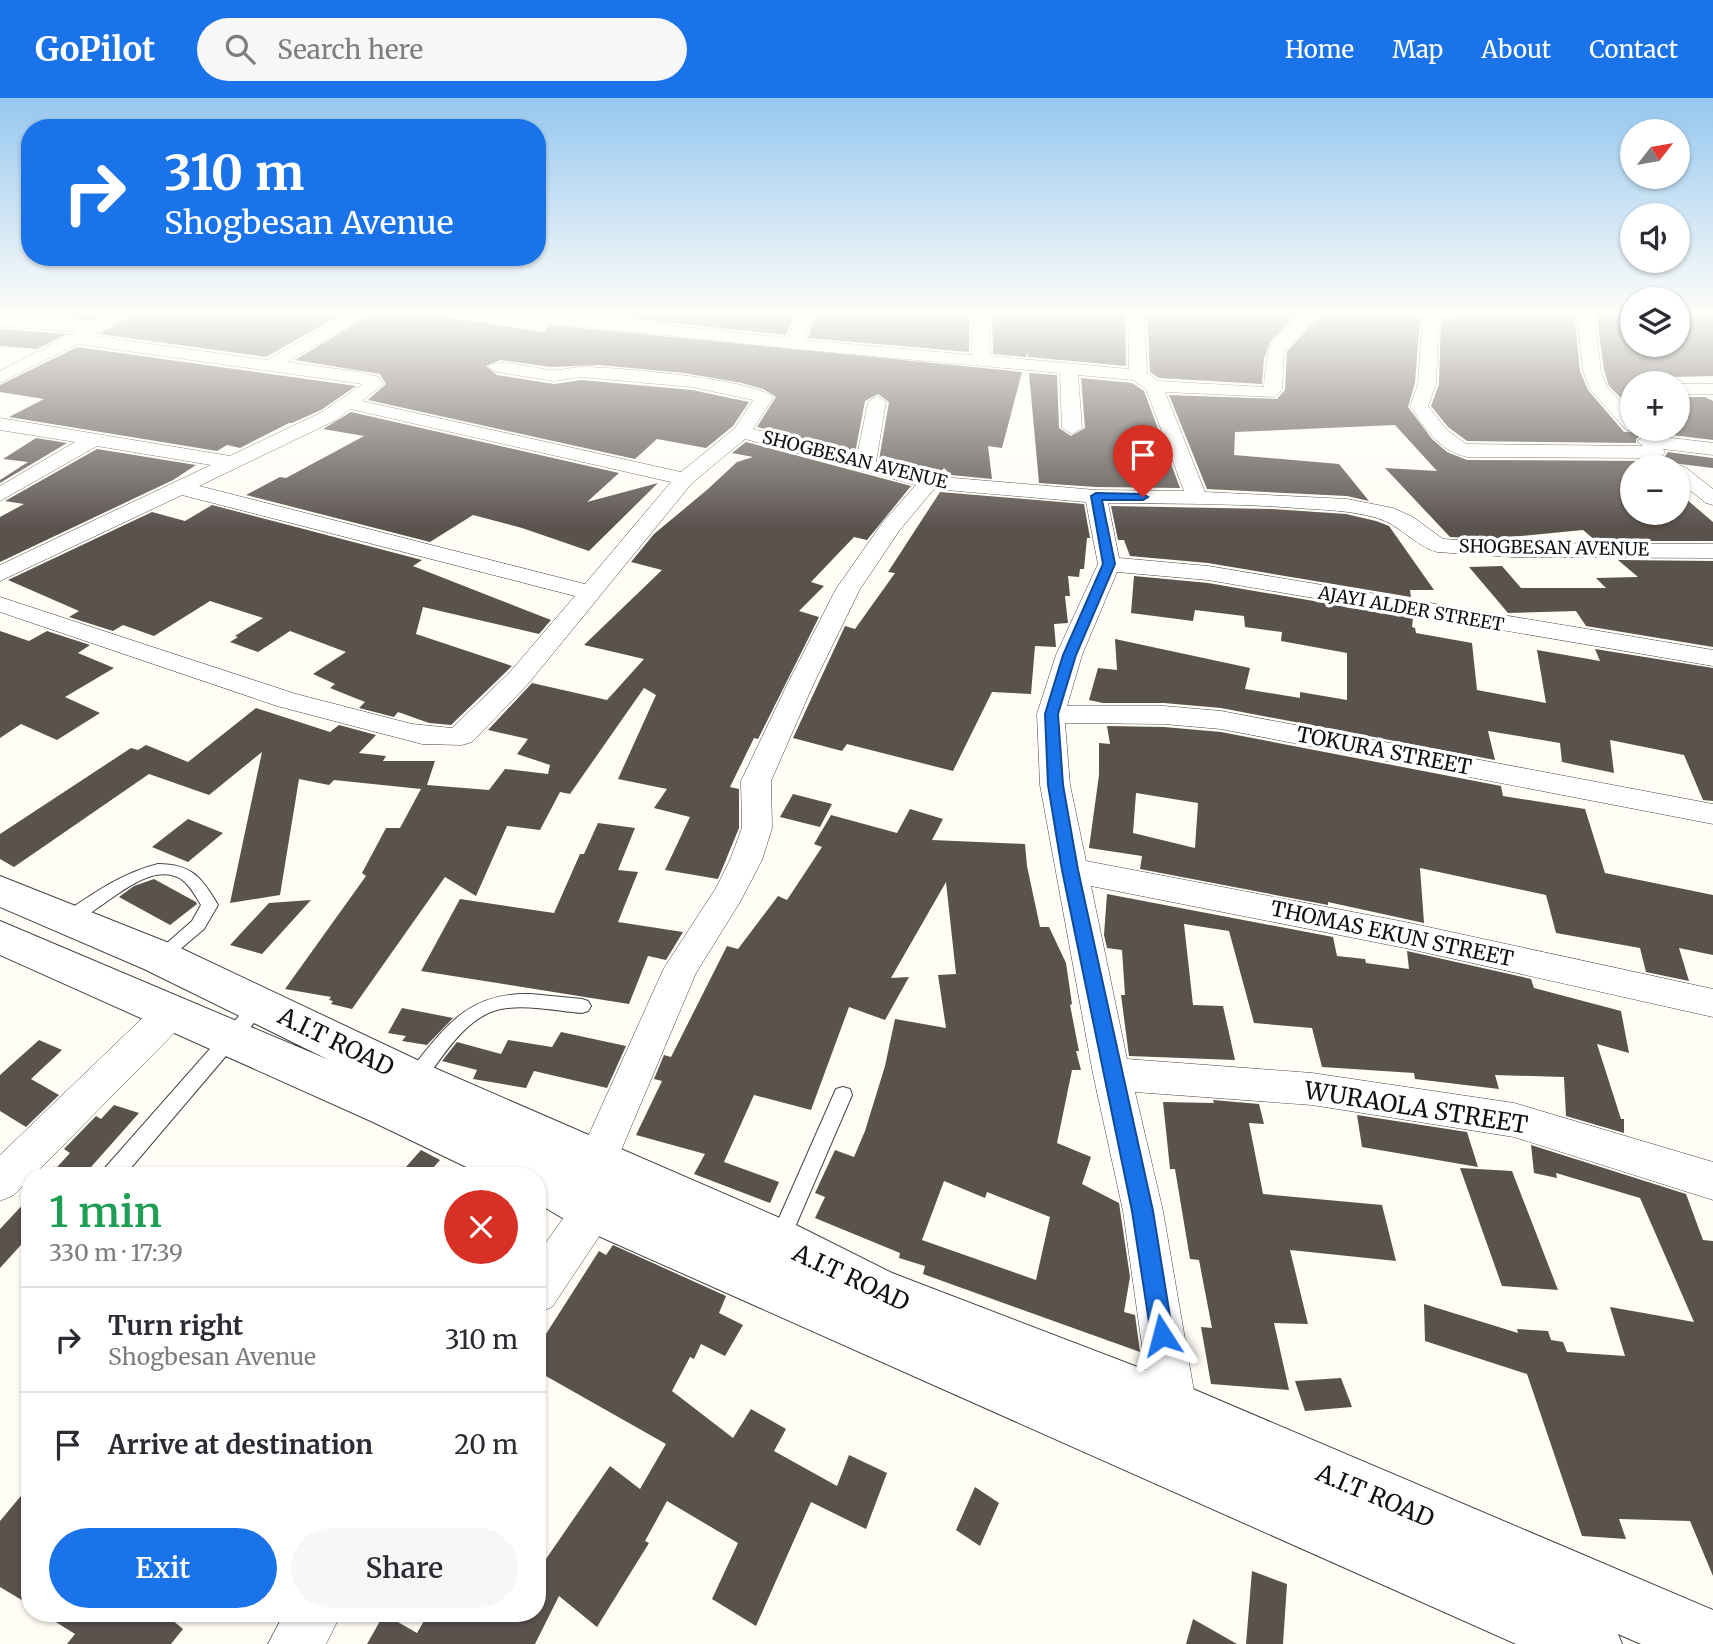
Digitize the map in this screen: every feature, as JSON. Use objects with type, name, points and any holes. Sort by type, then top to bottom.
[{"type":"street","points":[[0,574],[329,416],[374,383]]},
{"type":"street","points":[[0,604],[326,712],[450,738],[462,736],[519,678],[685,478],[741,432],[764,398],[756,394],[698,383]]},
{"type":"street","points":[[1070,383],[1072,428]]},
{"type":"street","points":[[1150,383],[1154,386],[1269,393],[1273,390],[1273,383]]},
{"type":"street","points":[[1427,383],[1419,406],[1446,442],[1454,448],[1467,451],[1548,453],[1620,441]]},
{"type":"street","points":[[1596,383],[1598,389],[1620,412]]},
{"type":"street","points":[[1154,386],[1197,499]]},
{"type":"street","points":[[1598,389],[1620,389]]},
{"type":"street","points":[[1690,389],[1713,389]]},
{"type":"street","points":[[865,465],[877,402]]},
{"type":"street","points":[[346,403],[685,478]]},
{"type":"street","points":[[0,424],[229,462]]},
{"type":"street","name":"SHOGBESAN AVENUE","points":[[741,432],[929,482],[1096,496],[1266,499],[1364,508],[1405,522],[1437,545],[1462,548],[1713,551]]},
{"type":"street","points":[[0,495],[93,440]]},
{"type":"street","points":[[1647,441],[1662,455]]},
{"type":"street","points":[[1666,441],[1713,449]]},
{"type":"street","points":[[1690,481],[1713,499]]},
{"type":"street","points":[[546,1276],[596,1185],[681,968],[729,894],[746,860],[757,828],[756,781],[800,685],[848,589],[891,527],[929,482]]},
{"type":"street","points":[[181,488],[591,593]]},
{"type":"street","points":[[1096,496],[1109,564],[1069,655],[1051,714],[1055,785],[1112,1074],[1143,1211],[1174,1409]]},
{"type":"street","name":"AJAYI ALDER STREET","points":[[1109,564],[1208,573],[1519,627],[1713,657]]},
{"type":"street","name":"TOKURA STREET","points":[[1051,714],[1164,715],[1221,720],[1713,814]]},
{"type":"street","name":"THOMAS EKUN STREET","points":[[1070,870],[1405,935],[1713,1003]]},
{"type":"street","name":"A.I.T ROAD","points":[[0,891],[159,957],[414,1080],[596,1185],[1590,1644]]},
{"type":"street","name":"A.I.T ROAD","points":[[0,937],[389,1107],[515,1167]]},
{"type":"street","points":[[0,1182],[172,1012]]},
{"type":"street","name":"WURAOLA STREET","points":[[1112,1074],[1312,1089],[1514,1120],[1713,1181]]},
{"type":"street","name":"A.I.T ROAD","points":[[546,1178],[596,1185],[778,1243],[879,1294],[1174,1409],[1713,1643]]},
{"type":"street","points":[[294,1644],[309,1622]]},
{"type":"lane","points":[[69,918],[122,882],[137,876],[169,867],[188,875],[210,905],[198,925],[159,957]]},
{"type":"lane","points":[[414,1080],[459,1026],[482,1007],[502,1002],[582,1006]]},
{"type":"lane","points":[[119,1167],[259,1005]]},
{"type":"lane","points":[[778,1243],[843,1095]]},
{"type":"building","points":[[336,383],[356,386],[321,410],[240,448],[227,445],[217,451],[9,417],[44,399],[0,392],[0,385]]},
{"type":"building","points":[[616,383],[692,390],[749,402],[733,426],[706,448],[657,439],[635,459],[368,400],[386,384]]},
{"type":"building","points":[[743,383],[1019,383],[1002,448],[988,446],[992,479],[951,475],[944,468],[938,474],[930,473],[879,460],[889,402],[878,394],[865,401],[855,453],[757,427],[776,397],[763,389]]},
{"type":"building","points":[[1030,383],[1057,383],[1059,428],[1071,436],[1085,428],[1081,383],[1132,383],[1144,391],[1180,488],[1096,487],[1039,483]]},
{"type":"building","points":[[1285,383],[1415,383],[1408,407],[1432,439],[1447,452],[1467,460],[1620,461],[1620,525],[1690,525],[1690,502],[1713,522],[1713,541],[1596,541],[1583,530],[1490,539],[1450,537],[1385,468],[1437,471],[1395,425],[1235,432],[1234,455],[1339,464],[1369,501],[1347,496],[1207,489],[1169,395],[1277,399],[1285,390]]},
{"type":"building","points":[[1439,383],[1585,383],[1620,427],[1620,441],[1636,443],[1467,441],[1448,427],[1431,406]]},
{"type":"building","points":[[1608,383],[1620,383],[1620,397],[1609,386]]},
{"type":"building","points":[[1690,397],[1705,397],[1713,401],[1713,440],[1690,437]]},
{"type":"building","points":[[351,412],[619,473],[587,502],[658,483],[589,551],[522,528],[473,515],[430,542],[246,495],[280,477],[286,478],[364,436],[323,429]]},
{"type":"building","points":[[36,438],[67,443],[0,483],[0,480],[28,462],[3,459]]},
{"type":"building","points":[[746,442],[911,486],[867,540],[854,537],[811,582],[824,586],[799,611],[819,617],[758,739],[754,738],[730,787],[739,789],[739,828],[718,879],[665,870],[690,817],[654,808],[667,789],[618,779],[656,695],[644,688],[570,794],[560,792],[540,830],[507,826],[476,896],[445,877],[352,1009],[331,1004],[331,997],[285,989],[366,876],[362,873],[386,828],[400,828],[421,789],[334,780],[329,785],[299,779],[280,895],[230,903],[262,752],[209,795],[149,774],[14,867],[0,859],[0,834],[131,748],[138,750],[146,745],[188,762],[256,708],[330,732],[339,725],[376,735],[359,753],[386,756],[383,761],[435,761],[427,785],[489,790],[505,769],[548,774],[550,765],[517,754],[528,739],[488,730],[532,683],[607,700],[644,659],[584,645],[662,570],[631,562],[654,534],[737,462],[753,457],[732,453]]},
{"type":"building","points":[[97,449],[196,465],[173,480],[0,562],[0,517],[24,504],[5,501]]},
{"type":"building","points":[[1668,452],[1713,458],[1713,468],[1690,465],[1690,455],[1666,455]]},
{"type":"building","points":[[940,492],[1084,504],[1090,538],[1087,538],[1084,569],[1080,569],[1079,577],[1068,576],[1070,596],[1065,596],[1068,623],[1054,624],[1056,647],[1035,646],[1031,694],[992,692],[953,771],[847,744],[842,751],[793,738],[845,626],[855,629],[895,573],[888,572]]},
{"type":"building","points":[[212,505],[422,560],[413,566],[551,620],[539,634],[423,607],[416,634],[512,666],[451,725],[429,723],[398,712],[394,717],[359,708],[365,702],[330,688],[335,684],[313,674],[346,652],[290,631],[258,652],[230,642],[263,618],[210,601],[154,636],[123,625],[113,631],[69,617],[79,611],[8,580],[152,512],[185,521]]},
{"type":"building","points":[[1111,506],[1272,509],[1346,514],[1376,521],[1389,526],[1434,590],[1410,590],[1411,597],[1208,563],[1130,556],[1124,540],[1118,540]]},
{"type":"building","points":[[1618,560],[1713,561],[1713,647],[1586,626],[1576,611],[1508,613],[1469,567],[1502,566],[1521,588],[1606,588],[1596,578],[1638,577]]},
{"type":"building","points":[[1134,576],[1208,583],[1413,618],[1412,627],[1416,633],[1472,643],[1477,690],[1546,703],[1537,650],[1600,661],[1595,649],[1713,668],[1713,801],[1703,800],[1684,755],[1610,740],[1614,773],[1562,762],[1560,743],[1488,731],[1495,760],[1221,708],[1164,703],[1103,703],[1089,700],[1098,668],[1117,670],[1115,639],[1250,668],[1245,689],[1300,698],[1300,692],[1347,700],[1347,653],[1281,641],[1282,632],[1245,627],[1244,616],[1195,610],[1193,621],[1131,613]]},
{"type":"building","points":[[0,631],[29,641],[47,631],[90,645],[78,653],[114,668],[65,697],[100,713],[57,740],[21,724],[0,738]]},
{"type":"building","points":[[1107,726],[1221,732],[1501,786],[1503,796],[1585,809],[1605,873],[1713,895],[1713,955],[1679,948],[1689,981],[1646,972],[1640,948],[1556,933],[1546,895],[1420,868],[1424,923],[1328,902],[1328,905],[1140,869],[1142,856],[1089,848],[1099,775],[1099,743],[1110,744]],"holes":[[[1136,793],[1198,803],[1195,848],[1133,833]]]},
{"type":"building","points":[[793,794],[832,804],[820,827],[780,817]]},
{"type":"building","points":[[910,809],[943,819],[932,840],[1025,844],[1040,927],[1049,927],[1066,963],[1070,1005],[1079,1051],[1076,1051],[1081,1070],[1072,1070],[1057,1143],[1091,1157],[1082,1184],[1119,1203],[1130,1277],[1124,1312],[1135,1315],[1140,1352],[923,1274],[925,1266],[899,1258],[900,1253],[815,1218],[825,1197],[815,1193],[835,1150],[854,1157],[865,1131],[885,1066],[895,1019],[946,1028],[938,975],[956,974],[946,882],[891,978],[909,977],[885,1020],[849,1007],[811,1110],[754,1095],[724,1162],[779,1182],[770,1203],[694,1174],[705,1154],[636,1135],[662,1081],[654,1079],[664,1055],[671,1057],[727,946],[738,949],[778,896],[787,900],[822,847],[814,844],[831,815],[897,833]],"holes":[[[944,1181],[985,1198],[987,1192],[1050,1217],[1036,1280],[922,1240]]]},
{"type":"building","points":[[188,819],[223,833],[188,862],[152,847]]},
{"type":"building","points":[[598,823],[635,828],[618,870],[638,872],[618,922],[683,932],[666,960],[648,956],[629,1004],[421,971],[460,899],[554,913],[580,854],[584,854]]},
{"type":"building","points":[[154,879],[197,904],[170,925],[119,897],[134,886]]},
{"type":"building","points":[[1107,894],[1333,937],[1337,956],[1365,959],[1366,963],[1409,969],[1407,951],[1531,979],[1534,988],[1621,1011],[1629,1053],[1597,1044],[1621,1119],[1624,1119],[1624,1133],[1566,1116],[1564,1077],[1495,1075],[1499,1089],[1415,1079],[1414,1073],[1322,1067],[1312,1028],[1254,1023],[1229,931],[1184,924],[1193,1005],[1223,1006],[1235,1060],[1129,1056],[1121,995],[1125,995],[1122,950],[1107,948],[1104,935]]},
{"type":"building","points":[[311,900],[262,954],[230,945],[269,903]]},
{"type":"building","points":[[402,1008],[453,1018],[427,1045],[402,1041],[406,1036],[388,1033]]},
{"type":"building","points":[[561,1032],[626,1046],[607,1088],[534,1071],[526,1088],[473,1079],[477,1070],[442,1061],[457,1042],[501,1054],[508,1040],[552,1047]]},
{"type":"building","points":[[39,1040],[62,1050],[31,1079],[59,1095],[26,1127],[0,1111],[0,1075]]},
{"type":"building","points":[[1213,1100],[1259,1104],[1264,1124],[1249,1123],[1263,1194],[1382,1205],[1396,1261],[1290,1250],[1308,1324],[1274,1323],[1289,1390],[1211,1384],[1201,1327],[1212,1328],[1199,1260],[1190,1259],[1175,1169],[1170,1169],[1163,1102],[1214,1103]]},
{"type":"building","points":[[114,1105],[139,1113],[91,1167],[57,1167],[70,1153],[64,1149],[96,1116],[101,1119]]},
{"type":"building","points":[[1357,1115],[1467,1132],[1478,1167],[1362,1147]]},
{"type":"building","points":[[1531,1145],[1686,1194],[1703,1240],[1713,1241],[1713,1576],[1690,1521],[1619,1519],[1626,1539],[1582,1536],[1527,1374],[1425,1341],[1424,1304],[1518,1333],[1517,1329],[1548,1331],[1551,1340],[1563,1342],[1567,1352],[1625,1356],[1610,1307],[1694,1322],[1640,1198],[1556,1173],[1557,1178],[1534,1173]]},
{"type":"building","points":[[421,1150],[440,1160],[434,1167],[406,1167]]},
{"type":"building","points":[[1460,1168],[1512,1171],[1558,1290],[1502,1286]]},
{"type":"building","points":[[21,1207],[21,1245],[0,1268],[0,1229]]},
{"type":"building","points":[[613,1245],[726,1296],[719,1313],[743,1325],[725,1356],[701,1344],[694,1359],[690,1357],[672,1391],[733,1438],[751,1409],[786,1429],[774,1451],[837,1486],[849,1455],[887,1473],[866,1529],[811,1502],[756,1626],[712,1599],[738,1543],[667,1501],[645,1541],[649,1543],[597,1627],[559,1596],[546,1622],[546,1559],[610,1466],[640,1489],[666,1444],[546,1376],[546,1334],[599,1251],[606,1255]]},
{"type":"building","points":[[1341,1378],[1352,1407],[1305,1411],[1295,1381]]},
{"type":"building","points":[[975,1487],[999,1503],[980,1546],[956,1530]]},
{"type":"building","points":[[21,1496],[21,1600],[0,1587],[0,1521]]},
{"type":"building","points":[[1252,1571],[1287,1584],[1283,1644],[1246,1644]]},
{"type":"building","points":[[1193,1619],[1237,1644],[1186,1644]]},
{"type":"building","points":[[56,1622],[175,1622],[183,1629],[171,1644],[67,1644],[75,1634]]},
{"type":"building","points":[[379,1622],[398,1622],[417,1633],[423,1622],[546,1622],[535,1644],[367,1644]]},
{"type":"route","points":[[1143,497],[1096,496],[1109,564],[1069,655],[1051,714],[1055,785],[1070,870],[1143,1211],[1162,1335]]}]
